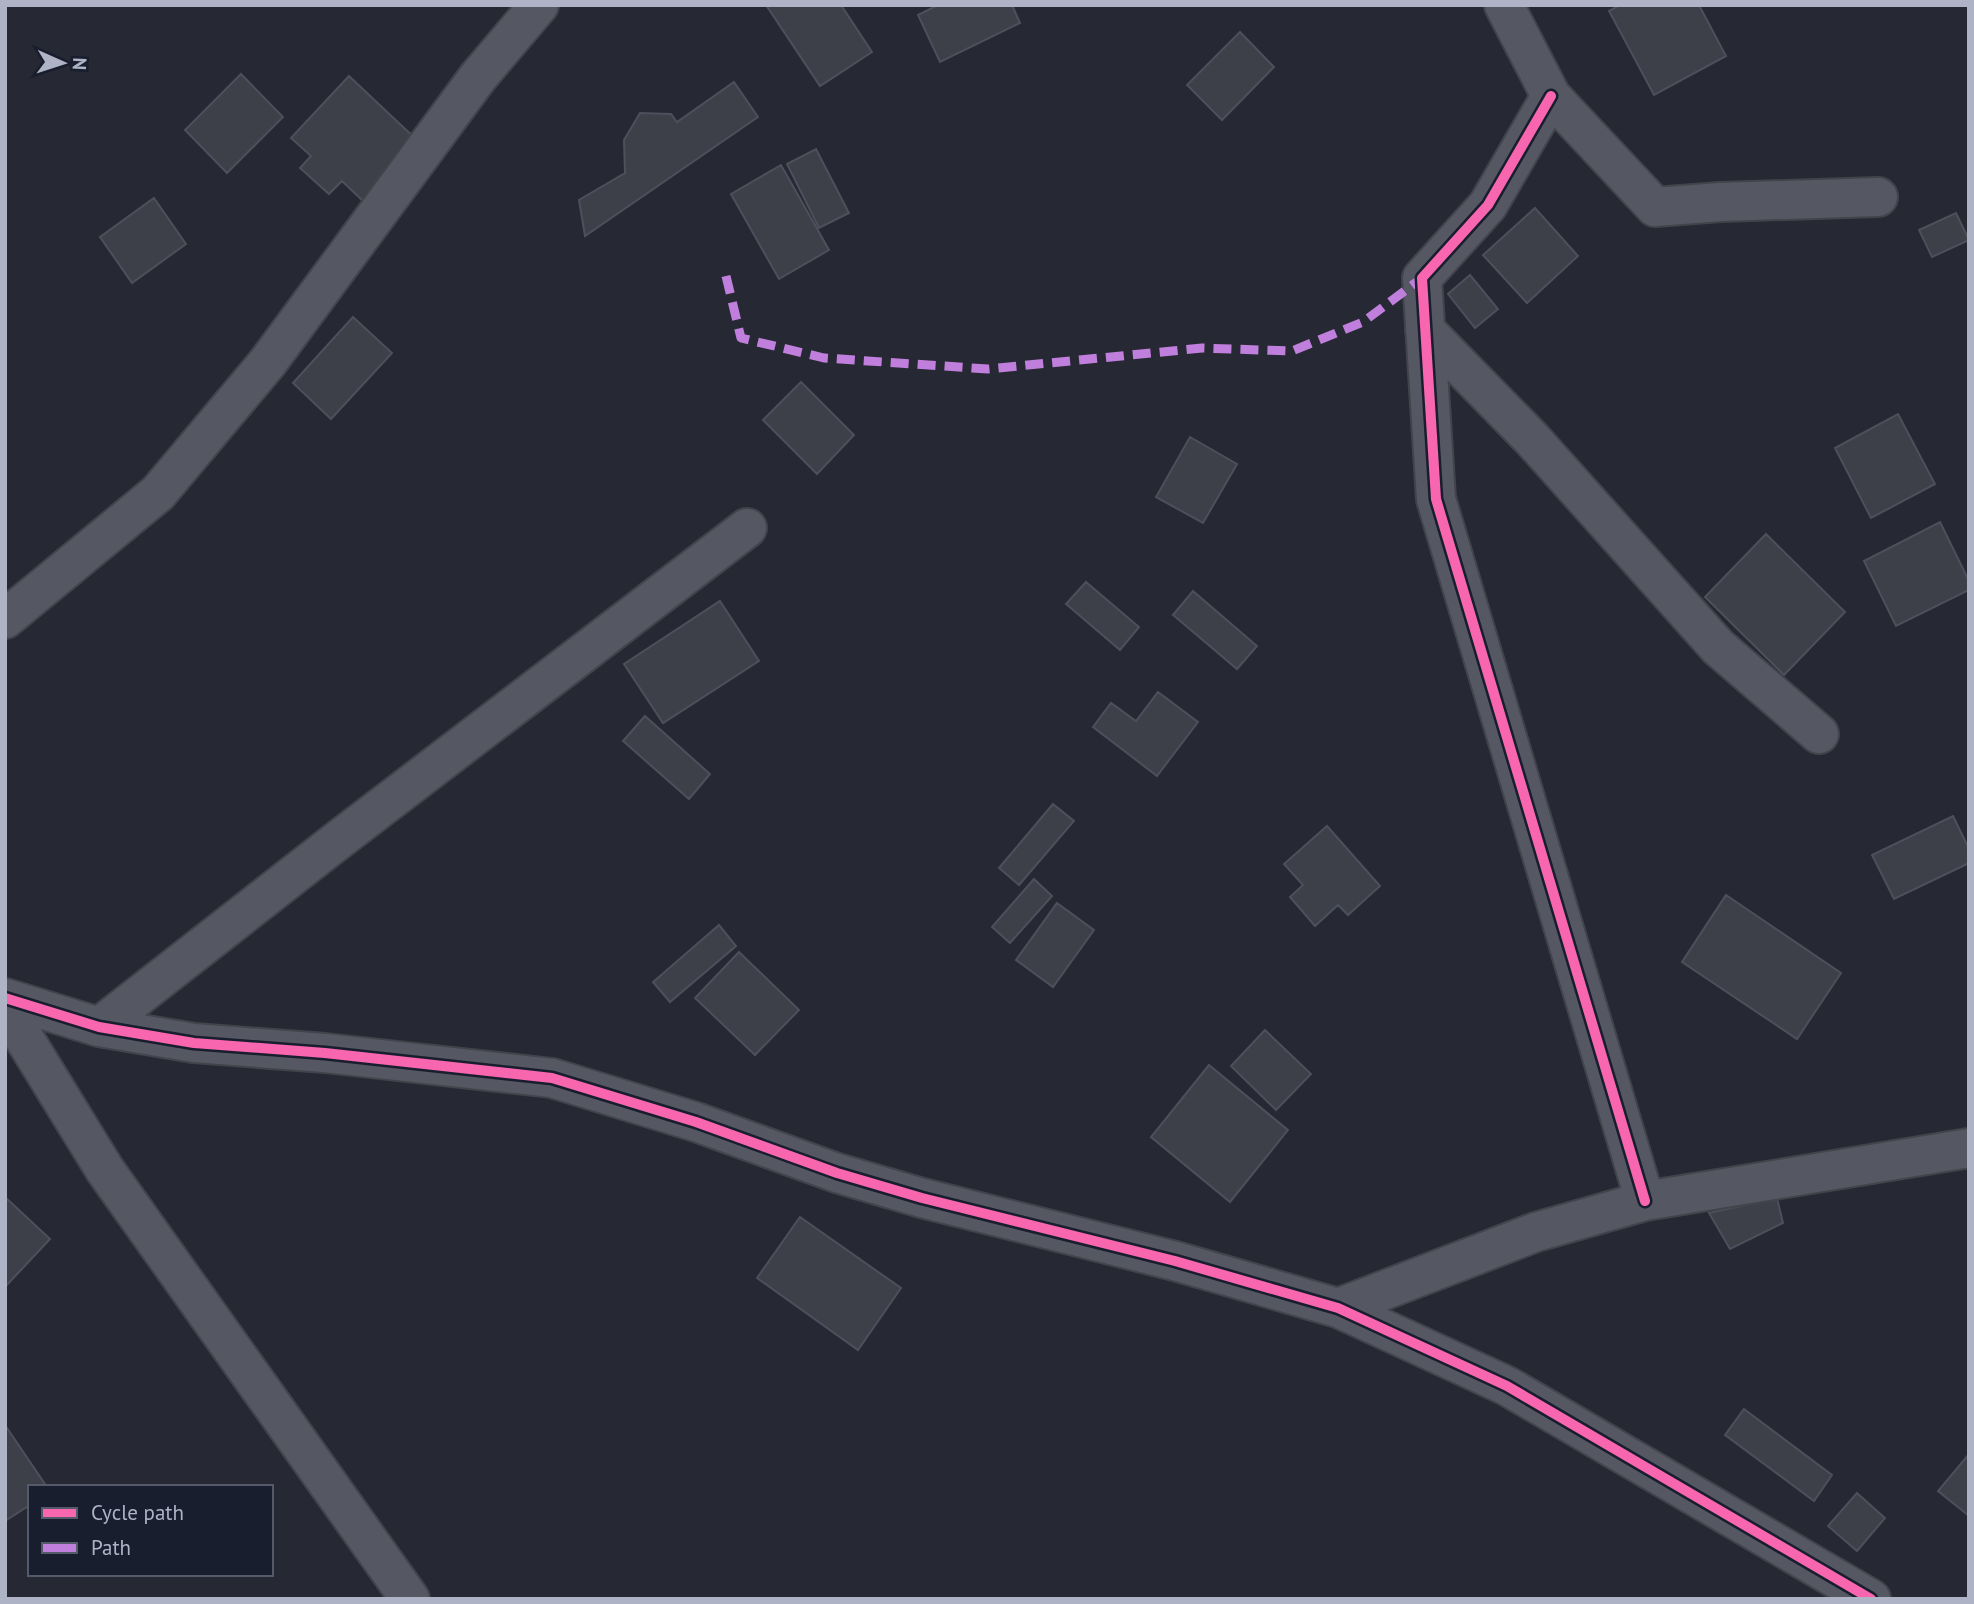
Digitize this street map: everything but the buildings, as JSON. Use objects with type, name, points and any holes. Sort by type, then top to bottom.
[{"type":"street","points":[[5,619],[158,494],[268,362],[478,77],[539,5]]},
{"type":"street","points":[[1504,5],[1550,96],[1655,207],[1878,197]]},
{"type":"street","points":[[1550,96],[1488,205],[1422,278],[1436,499],[1645,1201]]},
{"type":"street","points":[[1425,330],[1532,439],[1717,647],[1819,734]]},
{"type":"street","points":[[99,1027],[337,841],[747,528]]},
{"type":"street","points":[[5,998],[99,1027],[194,1043],[325,1053],[552,1078],[696,1122],[836,1173],[922,1198],[1175,1261],[1338,1308],[1507,1386],[1871,1599]]},
{"type":"street","points":[[5,1007],[105,1170],[410,1599]]},
{"type":"street","points":[[1338,1308],[1536,1232],[1645,1201],[1969,1148]]},
{"type":"marked path","points":[[726,276],[741,338],[824,358],[988,369],[1202,348],[1292,351],[1363,322],[1422,278]]},
{"type":"cycle path","points":[[1551,96],[1488,205],[1422,278],[1436,499],[1645,1201]]},
{"type":"cycle path","points":[[5,998],[99,1027],[194,1043],[325,1053],[552,1078],[696,1122],[837,1173],[922,1198],[1175,1261],[1338,1308],[1507,1386],[1871,1599]]}]
